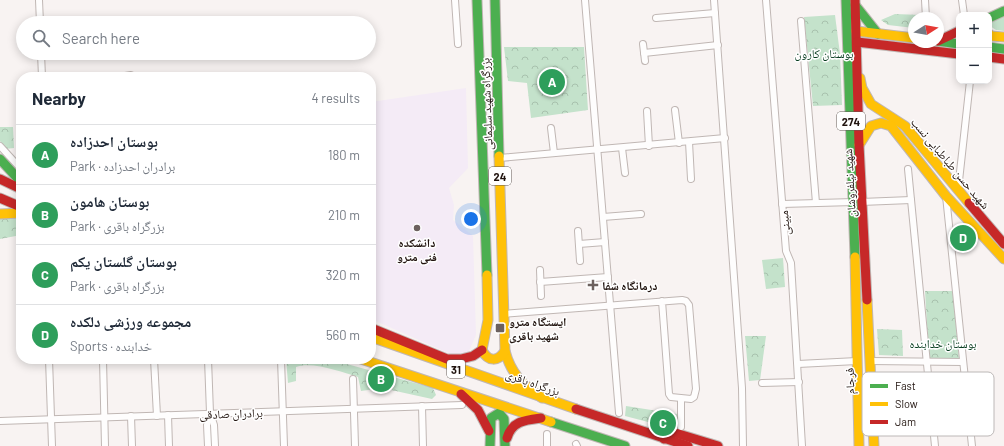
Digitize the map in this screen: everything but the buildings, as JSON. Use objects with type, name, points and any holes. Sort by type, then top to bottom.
[{"type":"main road","name":"بزرگراه شهید سلیمانی","points":[[477,0],[488,306],[488,320],[482,350]]},
{"type":"main road","name":"بزرگراه شهید سلیمانی","points":[[495,0],[505,351]]},
{"type":"main road","name":"شهید نیلفروشان","points":[[846,0],[852,30]]},
{"type":"main road","points":[[855,3],[878,34]]},
{"type":"main road","name":"شهید نیلفروشان","points":[[855,3],[852,41],[858,202],[867,316]]},
{"type":"main road","points":[[992,17],[1004,11]]},
{"type":"main road","points":[[852,30],[908,38]]},
{"type":"main road","points":[[944,38],[956,32]]},
{"type":"main road","points":[[992,35],[1004,38]]},
{"type":"main road","points":[[907,48],[905,40],[908,39]]},
{"type":"main road","points":[[852,41],[956,54]]},
{"type":"main road","name":"شهید نیلفروشان","points":[[852,41],[858,62],[859,145],[856,316],[858,446]]},
{"type":"main road","points":[[944,42],[956,44]]},
{"type":"main road","points":[[992,47],[1004,49]]},
{"type":"main road","points":[[992,57],[1004,59]]},
{"type":"main road","name":"شهید حسن طباطبایی نسب","points":[[858,62],[862,88],[871,104],[905,126],[1004,244]]},
{"type":"main road","name":"شهید حسن طباطبایی نسب","points":[[859,145],[871,126],[875,124],[885,124],[896,132],[946,196],[1004,259]]},
{"type":"main road","points":[[923,166],[923,160],[930,156]]},
{"type":"main road","points":[[0,159],[16,177]]},
{"type":"main road","points":[[0,179],[16,187]]},
{"type":"main road","points":[[0,198],[16,205]]},
{"type":"main road","points":[[0,214],[16,212]]},
{"type":"main road","name":"فرجام","points":[[856,316],[863,328],[865,372]]},
{"type":"main road","points":[[867,316],[872,372]]},
{"type":"main road","name":"فرجام","points":[[863,372],[863,328],[867,316]]},
{"type":"main road","points":[[376,330],[447,359],[473,356],[482,350],[485,357],[493,360],[500,358],[505,351]]},
{"type":"main road","name":"بزرگراه باقری","points":[[376,339],[542,398],[684,445]]},
{"type":"main road","name":"24","points":[[505,351],[509,367],[514,377],[524,387],[542,398]]},
{"type":"main road","name":"31","points":[[376,364],[625,446]]},
{"type":"main road","points":[[452,389],[470,400],[480,410],[490,435]]},
{"type":"main road","points":[[490,446],[491,418],[499,413],[504,419],[505,445]]},
{"type":"main road","points":[[505,445],[509,429],[513,424],[519,421],[541,418]]},
{"type":"main road","points":[[664,439],[672,432],[718,446]]},
{"type":"main road","name":"فرجام","points":[[862,436],[862,446]]},
{"type":"main road","name":"فرجام","points":[[868,436],[869,446]]},
{"type":"main road","points":[[874,436],[874,446]]},
{"type":"street","points":[[39,0],[40,16]]},
{"type":"street","points":[[455,0],[458,44]]},
{"type":"street","points":[[585,0],[619,413]]},
{"type":"street","points":[[714,0],[742,388],[743,446]]},
{"type":"street","name":"مبینی","points":[[766,0],[786,251],[791,263],[802,446]]},
{"type":"street","points":[[925,0],[926,12]]},
{"type":"street","points":[[962,0],[964,12]]},
{"type":"street","points":[[656,18],[715,13]]},
{"type":"street","points":[[801,21],[816,203]]},
{"type":"street","points":[[643,44],[646,61]]},
{"type":"street","points":[[644,53],[718,45]]},
{"type":"street","points":[[41,60],[42,72]]},
{"type":"street","points":[[958,190],[970,84]]},
{"type":"street","points":[[675,110],[679,143]]},
{"type":"street","points":[[647,111],[649,146]]},
{"type":"street","points":[[552,128],[554,153]]},
{"type":"street","points":[[500,158],[598,151],[725,138]]},
{"type":"street","points":[[689,142],[691,179]]},
{"type":"street","points":[[0,146],[16,164]]},
{"type":"street","points":[[622,148],[625,173]]},
{"type":"street","points":[[908,169],[928,372]]},
{"type":"street","points":[[946,196],[964,372]]},
{"type":"street","points":[[782,204],[911,200]]},
{"type":"street","points":[[603,217],[641,214]]},
{"type":"street","points":[[578,231],[580,261]]},
{"type":"street","points":[[579,244],[605,242]]},
{"type":"street","points":[[540,270],[541,296]]},
{"type":"street","points":[[540,282],[608,277]]},
{"type":"street","points":[[504,314],[682,300],[686,301],[689,305],[696,393],[691,399],[671,397],[670,394],[662,302]]},
{"type":"street","points":[[798,364],[857,361]]},
{"type":"street","points":[[873,372],[872,361],[963,362]]},
{"type":"street","points":[[49,364],[52,446]]},
{"type":"street","points":[[103,364],[105,446]]},
{"type":"street","points":[[154,364],[157,416]]},
{"type":"street","points":[[208,364],[210,413],[207,425],[208,446]]},
{"type":"street","points":[[281,364],[284,446]]},
{"type":"street","points":[[352,379],[355,446]]},
{"type":"street","points":[[762,383],[799,382]]},
{"type":"street","points":[[681,399],[681,427]]},
{"type":"street","name":"برادران صادقی","points":[[0,421],[462,405]]},
{"type":"street","points":[[422,406],[424,446]]},
{"type":"street","points":[[210,413],[214,425],[215,446]]},
{"type":"street","points":[[168,415],[169,446]]},
{"type":"street","points":[[131,416],[132,446]]},
{"type":"street","points":[[547,434],[547,446]]},
{"type":"street","points":[[876,436],[877,446]]},
{"type":"street","points":[[934,436],[935,446]]},
{"type":"street","points":[[971,436],[972,446]]},
{"type":"shaded area","name":"دانشکده فنی مترو","points":[[466,88],[468,168],[449,188],[454,205],[453,220],[473,236],[476,335],[469,351],[462,355],[453,355],[376,321],[376,101]]},
{"type":"green space","points":[[895,14],[908,14],[908,27],[888,25],[881,20]]},
{"type":"green space","name":"بوستان کارون","points":[[835,15],[840,54],[842,105],[813,106],[804,17]]},
{"type":"green space","points":[[1004,16],[1004,31],[996,30],[992,27],[992,21]]},
{"type":"green space","points":[[504,47],[584,47],[588,110],[531,118],[527,83],[508,81]]},
{"type":"green space","points":[[0,127],[13,127],[14,148],[5,149],[0,141]]},
{"type":"green space","points":[[16,216],[16,236],[0,239],[0,218]]},
{"type":"green space","points":[[783,258],[785,287],[766,289],[762,260]]},
{"type":"green space","name":"بوستان خدابنده","points":[[925,291],[953,291],[959,359],[929,359]]},
{"type":"green space","points":[[877,329],[902,330],[903,356],[879,355]]},
{"type":"green space","points":[[745,336],[766,336],[760,380],[749,381]]},
{"type":"green space","points":[[286,364],[347,364],[433,388],[436,395],[432,399],[382,388],[361,391],[358,377],[336,370],[310,365],[296,367],[296,381],[288,383]]},
{"type":"green space","points":[[626,406],[677,414],[675,429],[625,416]]},
{"type":"traffic: fast","points":[[477,0],[487,275]]},
{"type":"traffic: fast","points":[[495,0],[499,156]]},
{"type":"traffic: fast","points":[[846,0],[855,257]]},
{"type":"traffic: fast","points":[[855,5],[878,34]]},
{"type":"traffic: fast","points":[[992,17],[1004,11]]},
{"type":"traffic: fast","points":[[944,42],[956,44]]},
{"type":"traffic: fast","points":[[992,47],[1004,49]]},
{"type":"traffic: fast","points":[[0,159],[16,177]]},
{"type":"traffic: fast","points":[[490,446],[491,418],[499,413],[504,419],[505,446]]},
{"type":"traffic: fast","points":[[551,422],[625,446]]},
{"type":"traffic: slow","points":[[856,31],[908,37]]},
{"type":"traffic: slow","points":[[992,36],[1004,37]]},
{"type":"traffic: slow","points":[[860,78],[862,88],[871,104],[905,126],[969,203]]},
{"type":"traffic: slow","points":[[859,145],[871,126],[881,123],[891,126],[946,196],[1004,259]]},
{"type":"traffic: slow","points":[[499,156],[505,351],[514,373],[542,398]]},
{"type":"traffic: slow","points":[[0,214],[16,213]]},
{"type":"traffic: slow","points":[[855,257],[859,446]]},
{"type":"traffic: slow","points":[[482,350],[488,320],[487,275]]},
{"type":"traffic: slow","points":[[867,300],[870,372]]},
{"type":"traffic: slow","points":[[376,339],[576,409]]},
{"type":"traffic: slow","points":[[482,350],[487,357],[493,359],[496,359],[505,351]]},
{"type":"traffic: slow","points":[[376,364],[551,422]]},
{"type":"traffic: slow","points":[[874,436],[874,446]]},
{"type":"traffic: jam","points":[[855,0],[859,145],[867,300]]},
{"type":"traffic: jam","points":[[944,38],[956,32]]},
{"type":"traffic: jam","points":[[857,42],[956,54]]},
{"type":"traffic: jam","points":[[992,57],[1004,59]]},
{"type":"traffic: jam","points":[[0,179],[16,187]]},
{"type":"traffic: jam","points":[[0,198],[16,205]]},
{"type":"traffic: jam","points":[[969,203],[1004,244]]},
{"type":"traffic: jam","points":[[376,330],[447,359],[461,359],[473,356],[482,350]]},
{"type":"traffic: jam","points":[[461,394],[478,410],[489,431]]},
{"type":"traffic: jam","points":[[576,409],[688,446]]},
{"type":"traffic: jam","points":[[507,438],[512,428],[520,422],[541,418]]},
{"type":"traffic: jam","points":[[664,439],[672,432],[718,446]]},
{"type":"place","name":"بوستان احدزاده","points":[[552,82]]},
{"type":"place","name":"دانشکده فنی مترو","points":[[417,228]]},
{"type":"place","name":"مجموعه ورزشی دلکده","points":[[963,238]]},
{"type":"place","name":"درمانگاه شفا","points":[[593,285]]},
{"type":"place","name":"ایستگاه مترو شهید باقری","points":[[500,328]]},
{"type":"place","name":"بوستان هامون","points":[[381,379]]},
{"type":"place","name":"بوستان گلستان یکم","points":[[663,423]]}]
